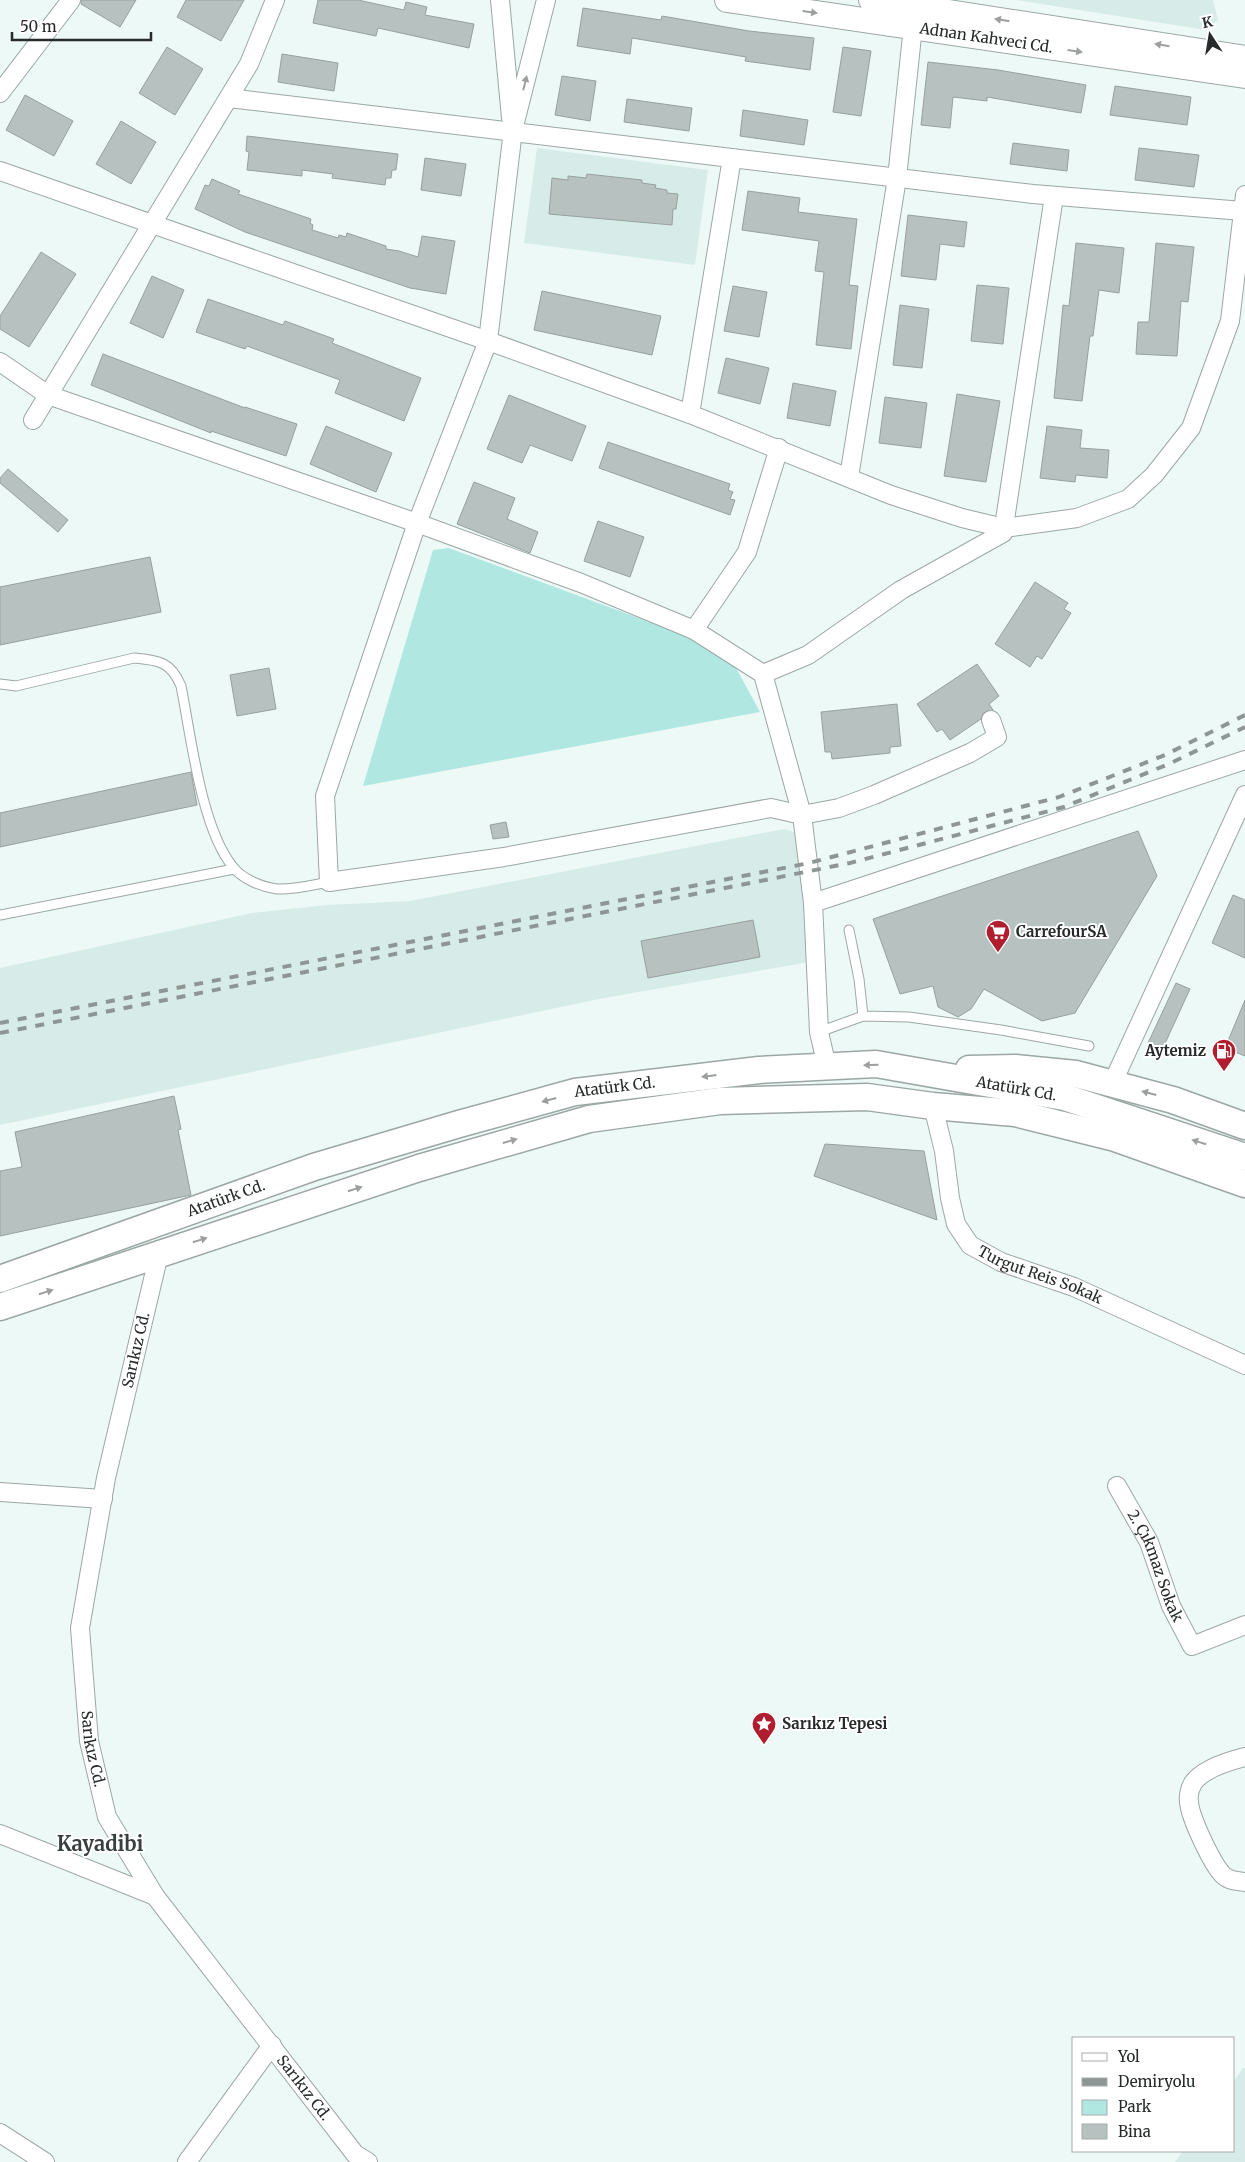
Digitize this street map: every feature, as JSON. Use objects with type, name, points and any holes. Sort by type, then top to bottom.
[{"type":"main road","name":"Atatürk Cd.","points":[[0,1279],[314,1167],[458,1124],[575,1092],[759,1070],[876,1064],[1064,1097],[1245,1157]]},
{"type":"main road","points":[[910,1070],[1015,1068],[1076,1074],[1173,1100],[1245,1126]]},
{"type":"main road","name":"Atatürk Cd.","points":[[0,1307],[419,1168],[589,1119],[720,1101],[867,1097],[933,1106],[1015,1113],[1115,1138],[1245,1184]]},
{"type":"main road","points":[[933,1106],[1158,1163],[1245,1200]]},
{"type":"street","points":[[0,93],[71,0]]},
{"type":"street","points":[[33,420],[249,64],[274,0]]},
{"type":"street","points":[[500,0],[513,130]]},
{"type":"street","points":[[546,0],[513,130],[488,341],[417,523],[325,796],[329,882],[504,857],[771,808],[802,815],[839,808],[970,753],[997,737],[991,720]]},
{"type":"street","name":"Adnan Kahveci Cd.","points":[[727,0],[914,17],[1245,58]]},
{"type":"street","name":"Adnan Kahveci Cd.","points":[[871,0],[914,17],[1245,76]]},
{"type":"street","points":[[849,477],[897,178],[914,17]]},
{"type":"street","points":[[0,171],[488,341],[690,414],[900,498],[962,518],[1004,528],[1077,518],[1128,499],[1154,475],[1191,428],[1230,321],[1243,236],[1244,203],[1054,196],[513,130],[229,98]]},
{"type":"street","points":[[690,414],[732,158]]},
{"type":"street","points":[[763,674],[808,655],[901,590],[990,542],[1003,533],[1054,196]]},
{"type":"street","points":[[0,362],[48,395],[417,523],[581,583],[694,630],[763,674],[802,815],[813,903],[819,1032],[828,1067]]},
{"type":"street","points":[[694,630],[746,552],[779,448]]},
{"type":"street","points":[[813,903],[1245,760]]},
{"type":"street","points":[[1112,1084],[1245,795]]},
{"type":"street","name":"Turgut Reis Sokak","points":[[933,1106],[944,1151],[950,1198],[956,1224],[970,1245],[1001,1262],[1074,1287],[1245,1365]]},
{"type":"street","name":"Sarıkız Cd.","points":[[159,1254],[103,1498],[80,1628],[89,1741],[107,1817],[155,1896],[355,2154],[368,2162]]},
{"type":"street","name":"2. Çıkmaz Sokak","points":[[1117,1486],[1149,1542],[1171,1606],[1192,1646],[1245,1625]]},
{"type":"street","points":[[0,1492],[103,1498]]},
{"type":"street","points":[[1245,1758],[1200,1776],[1190,1789],[1188,1802],[1201,1837],[1220,1870],[1228,1879],[1245,1882]]},
{"type":"street","points":[[0,1834],[155,1896]]},
{"type":"street","points":[[187,2162],[272,2045]]},
{"type":"street","points":[[0,2133],[45,2162]]},
{"type":"lane","points":[[0,684],[16,686],[134,658],[153,660],[169,666],[181,686],[200,785],[213,829],[221,851],[234,869],[253,882],[276,889],[329,882]]},
{"type":"lane","points":[[0,915],[234,869]]},
{"type":"lane","points":[[849,930],[859,979],[863,1016]]},
{"type":"lane","points":[[819,1032],[863,1016],[909,1017],[1089,1046]]},
{"type":"shaded area","points":[[1016,0],[1213,0],[1218,20],[1206,30]]},
{"type":"shaded area","points":[[537,148],[708,170],[695,265],[524,243]]},
{"type":"shaded area","points":[[784,829],[811,837],[822,910],[821,960],[599,999],[0,1125],[0,968],[252,913],[327,905],[410,901]]},
{"type":"shaded area","points":[[1243,2068],[1245,2068],[1245,2162],[1175,2162],[1182,2152],[1235,2152],[1235,2080]]},
{"type":"green space","points":[[449,548],[693,638],[735,666],[760,712],[363,786],[433,550]]},
{"type":"building","points":[[81,0],[136,0],[120,27],[81,4]]},
{"type":"building","points":[[186,0],[244,0],[221,41],[177,17]]},
{"type":"building","points":[[318,0],[358,0],[404,10],[406,2],[427,7],[425,15],[474,24],[469,48],[378,28],[376,36],[313,23]]},
{"type":"building","points":[[583,8],[661,20],[662,16],[749,31],[814,38],[810,70],[745,61],[746,57],[632,38],[630,54],[577,46]]},
{"type":"building","points":[[167,47],[203,69],[175,115],[139,93]]},
{"type":"building","points":[[843,47],[871,51],[861,116],[833,112]]},
{"type":"building","points":[[282,54],[338,63],[334,91],[278,82]]},
{"type":"building","points":[[928,62],[998,70],[1086,85],[1081,113],[987,97],[987,101],[953,97],[950,128],[921,125]]},
{"type":"building","points":[[562,76],[596,81],[590,121],[555,115]]},
{"type":"building","points":[[1115,86],[1191,97],[1187,125],[1110,115]]},
{"type":"building","points":[[25,95],[73,121],[54,156],[6,130]]},
{"type":"building","points":[[627,99],[692,108],[689,131],[624,122]]},
{"type":"building","points":[[743,110],[808,120],[804,145],[740,136]]},
{"type":"building","points":[[121,121],[156,142],[131,184],[96,164]]},
{"type":"building","points":[[247,136],[398,154],[396,170],[392,170],[391,178],[386,178],[385,185],[332,178],[333,174],[302,170],[302,176],[247,170],[249,152],[246,151]]},
{"type":"building","points":[[1013,143],[1069,150],[1067,171],[1010,164]]},
{"type":"building","points":[[1139,148],[1199,155],[1194,187],[1135,180]]},
{"type":"building","points":[[425,158],[466,164],[461,196],[421,190]]},
{"type":"building","points":[[587,174],[642,180],[642,183],[656,185],[655,188],[667,190],[667,193],[678,194],[676,209],[673,209],[672,225],[549,214],[552,178],[568,180],[568,176],[586,178]]},
{"type":"building","points":[[212,179],[240,191],[238,194],[311,219],[312,230],[338,238],[339,235],[346,237],[347,233],[386,246],[386,249],[418,257],[422,236],[455,241],[446,294],[410,288],[245,232],[195,209],[205,185],[209,186]]},
{"type":"building","points":[[748,191],[800,198],[798,212],[857,219],[849,285],[858,286],[851,349],[816,345],[824,272],[815,271],[819,241],[742,230]]},
{"type":"building","points":[[908,215],[967,222],[964,247],[940,244],[936,280],[901,276]]},
{"type":"building","points":[[1076,243],[1124,248],[1119,293],[1099,290],[1093,336],[1090,336],[1082,401],[1054,398],[1063,305],[1069,306]]},
{"type":"building","points":[[1156,243],[1194,247],[1188,302],[1181,301],[1177,356],[1136,354],[1138,322],[1149,322]]},
{"type":"building","points":[[41,252],[76,274],[29,347],[0,329],[0,316]]},
{"type":"building","points":[[152,276],[184,290],[163,338],[130,323]]},
{"type":"building","points":[[977,285],[1009,288],[1003,344],[971,341]]},
{"type":"building","points":[[733,286],[767,292],[759,337],[724,331]]},
{"type":"building","points":[[542,291],[661,316],[652,355],[534,330]]},
{"type":"building","points":[[208,299],[283,325],[285,321],[334,339],[332,343],[421,378],[404,421],[335,393],[340,380],[247,346],[245,349],[196,332]]},
{"type":"building","points":[[900,305],[929,309],[922,368],[893,365]]},
{"type":"building","points":[[103,354],[245,408],[297,424],[286,456],[211,431],[211,433],[91,385]]},
{"type":"building","points":[[726,358],[769,368],[760,404],[718,393]]},
{"type":"building","points":[[793,383],[836,391],[830,426],[787,418]]},
{"type":"building","points":[[957,394],[1000,401],[986,482],[944,476]]},
{"type":"building","points":[[509,395],[586,426],[572,461],[530,445],[522,463],[487,449]]},
{"type":"building","points":[[885,397],[927,403],[921,448],[879,443]]},
{"type":"building","points":[[326,426],[392,453],[376,492],[310,464]]},
{"type":"building","points":[[1047,426],[1082,430],[1080,448],[1109,450],[1107,478],[1076,475],[1075,482],[1040,478]]},
{"type":"building","points":[[608,442],[730,484],[728,490],[733,492],[730,499],[735,500],[730,515],[599,468]]},
{"type":"building","points":[[8,469],[68,520],[58,532],[0,483],[0,478]]},
{"type":"building","points":[[474,482],[515,498],[507,519],[538,532],[530,553],[457,524]]},
{"type":"building","points":[[598,521],[644,537],[630,577],[584,561]]},
{"type":"building","points":[[150,557],[161,612],[0,645],[0,587]]},
{"type":"building","points":[[1035,582],[1068,603],[1064,609],[1071,613],[1042,659],[1037,656],[1030,667],[995,644]]},
{"type":"building","points":[[977,664],[999,696],[989,704],[993,710],[983,713],[981,719],[950,740],[942,729],[937,732],[917,704]]},
{"type":"building","points":[[269,668],[276,709],[237,716],[230,675]]},
{"type":"building","points":[[897,704],[901,746],[890,747],[890,753],[832,759],[831,752],[825,752],[821,712]]},
{"type":"building","points":[[191,772],[197,805],[0,847],[0,813]]},
{"type":"building","points":[[506,822],[509,837],[493,839],[490,825]]},
{"type":"building","name":"CarrefourSA","points":[[1138,831],[1157,876],[1075,1013],[1042,1021],[984,989],[971,1009],[958,1017],[938,1007],[933,986],[900,994],[873,919]]},
{"type":"building","points":[[1233,895],[1245,900],[1245,958],[1212,943]]},
{"type":"building","points":[[753,920],[760,957],[648,978],[641,941]]},
{"type":"building","points":[[1176,983],[1190,989],[1162,1050],[1148,1043]]},
{"type":"building","points":[[1245,1000],[1245,1056],[1225,1048]]},
{"type":"building","points":[[174,1096],[181,1129],[178,1130],[191,1195],[0,1236],[0,1171],[22,1167],[15,1132]]},
{"type":"building","points":[[825,1144],[924,1151],[937,1220],[814,1176]]},
{"type":"railway","points":[[0,1023],[809,863],[1059,797],[1165,755],[1245,715]]},
{"type":"railway","points":[[0,1033],[850,863],[1064,807],[1171,763],[1245,727]]},
{"type":"place","name":"CarrefourSA","points":[[998,953]]},
{"type":"place","name":"Aytemiz","points":[[1224,1072]]},
{"type":"place","name":"Sarıkız Tepesi","points":[[764,1745]]},
{"type":"district","name":"Kayadibi","points":[[100,1844]]}]
